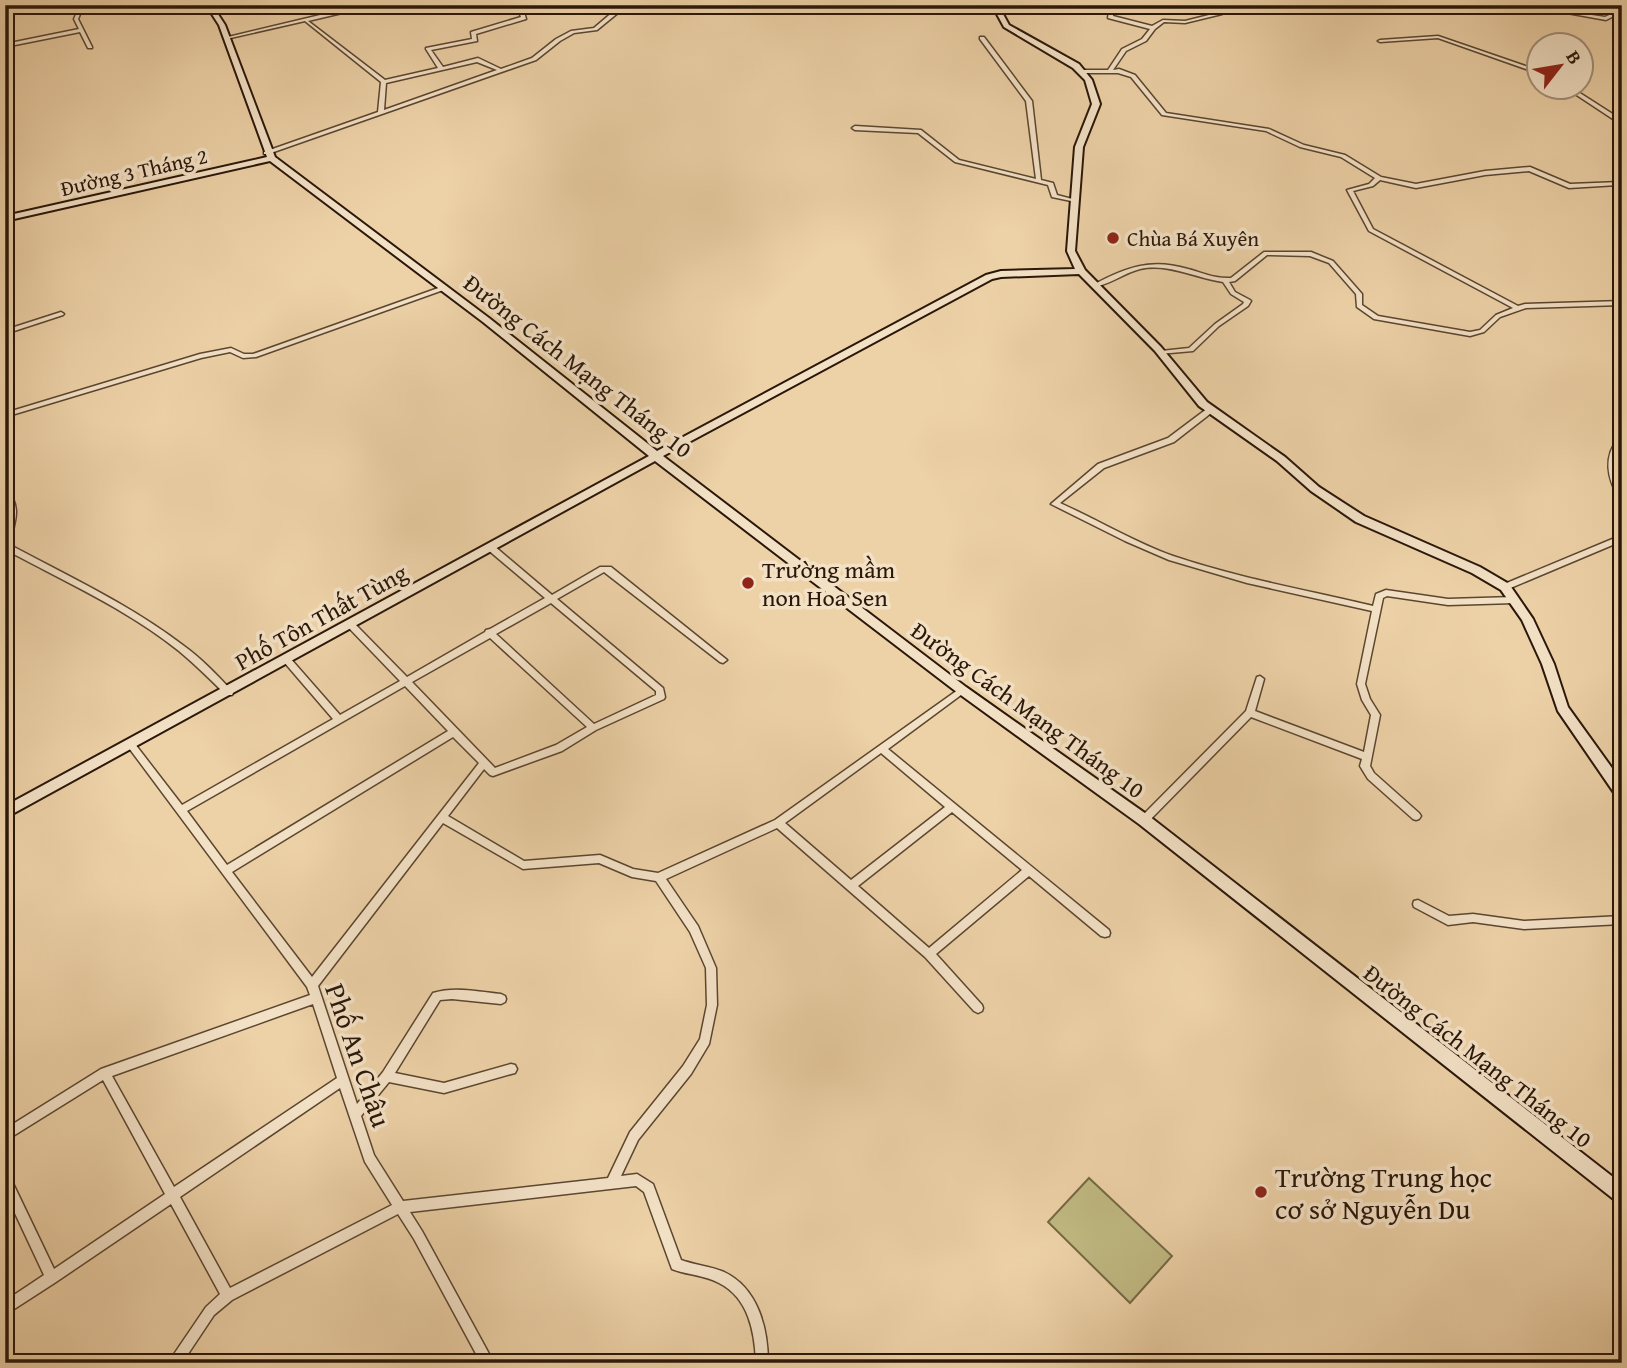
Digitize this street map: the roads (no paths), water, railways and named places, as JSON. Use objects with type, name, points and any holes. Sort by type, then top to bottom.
[{"type":"street","points":[[5,10],[35,5]]},
{"type":"street","points":[[76,5],[79,12],[76,19],[90,47]]},
{"type":"street","points":[[209,5],[226,38],[269,156],[540,57],[572,32],[595,29],[616,12],[615,9]]},
{"type":"street","points":[[440,68],[428,49],[475,40],[473,33],[524,18],[521,12],[533,5]]},
{"type":"street","points":[[604,5],[615,9],[634,5]]},
{"type":"street","points":[[995,5],[1006,26],[1060,55],[1082,72],[1096,110],[1079,147],[1071,251],[1081,271],[1161,353],[1180,378],[1211,410],[1256,440],[1315,489],[1360,519],[1476,570],[1505,587],[1527,619],[1548,664],[1562,708],[1622,793]]},
{"type":"street","points":[[1112,5],[1110,17],[1153,28]]},
{"type":"street","points":[[1110,71],[1121,53],[1144,40],[1153,28],[1163,21],[1185,22],[1218,16],[1214,5]]},
{"type":"street","points":[[226,38],[307,22],[340,12],[341,6]]},
{"type":"street","points":[[1558,11],[1606,19],[1622,10]]},
{"type":"street","points":[[307,22],[384,82]]},
{"type":"street","points":[[5,46],[82,30]]},
{"type":"street","points":[[1380,41],[1438,37],[1526,68]]},
{"type":"street","points":[[982,38],[1029,101],[1039,179]]},
{"type":"street","points":[[384,82],[478,60],[502,71]]},
{"type":"street","points":[[1082,72],[1126,73],[1138,79],[1164,114],[1267,130],[1302,146],[1343,156],[1379,178],[1416,187],[1485,173],[1532,169],[1569,186],[1618,183]]},
{"type":"street","points":[[381,113],[384,82]]},
{"type":"street","points":[[1590,102],[1622,123]]},
{"type":"street","points":[[855,128],[919,131],[957,161],[1018,177],[1039,179],[1052,184],[1055,196],[1074,201]]},
{"type":"street","name":"Đường 3 Tháng 2","points":[[5,219],[269,156]]},
{"type":"street","name":"Đường Cách Mạng Tháng 10","points":[[269,156],[444,288],[656,456],[962,690],[1144,820],[1622,1195]]},
{"type":"street","points":[[1379,178],[1371,185],[1350,190],[1367,226],[1517,308]]},
{"type":"street","points":[[1095,286],[1143,265],[1177,267],[1225,281],[1240,277],[1266,253],[1311,254],[1331,262],[1359,295],[1361,309],[1376,317],[1477,333],[1493,319],[1517,308],[1622,303]]},
{"type":"street","name":"Phố Tôn Thất Tùng","points":[[5,813],[989,277],[1001,274],[1081,271]]},
{"type":"street","points":[[1161,353],[1191,350],[1207,333],[1246,305],[1248,301],[1233,293],[1225,281]]},
{"type":"street","points":[[5,415],[200,356],[231,350],[243,356],[254,356],[444,288]]},
{"type":"street","points":[[5,332],[61,314]]},
{"type":"street","points":[[1211,410],[1171,440],[1101,466],[1055,503],[1121,538],[1172,558],[1236,578],[1375,609]]},
{"type":"street","points":[[1622,439],[1616,446],[1612,465],[1613,478],[1622,497]]},
{"type":"street","points":[[5,488],[12,511],[7,539],[11,549],[136,618],[199,661],[229,693]]},
{"type":"street","points":[[1505,587],[1622,538]]},
{"type":"street","points":[[351,625],[493,772],[559,748],[593,728],[658,700],[661,692],[491,547]]},
{"type":"street","points":[[181,810],[597,570],[608,569],[723,660]]},
{"type":"street","points":[[1416,816],[1371,776],[1365,766],[1376,715],[1366,700],[1361,684],[1379,596],[1386,593],[1448,602],[1514,600]]},
{"type":"street","points":[[489,632],[593,728]]},
{"type":"street","points":[[287,660],[339,719]]},
{"type":"street","points":[[1144,820],[1250,713],[1260,679]]},
{"type":"street","points":[[442,817],[523,865],[600,859],[645,877],[659,877],[778,822],[962,690]]},
{"type":"street","points":[[1250,713],[1366,756]]},
{"type":"street","points":[[225,871],[454,732]]},
{"type":"street","name":"Phố An Châu","points":[[132,746],[312,985],[376,1172],[400,1207],[488,1363]]},
{"type":"street","points":[[882,749],[1105,933]]},
{"type":"street","points":[[312,985],[484,763]]},
{"type":"street","points":[[5,803],[18,806]]},
{"type":"street","points":[[851,886],[952,807]]},
{"type":"street","points":[[778,822],[929,954],[978,1008]]},
{"type":"street","points":[[929,954],[1029,870]]},
{"type":"street","points":[[611,1183],[634,1136],[687,1070],[705,1040],[712,1004],[711,968],[694,929],[659,877]]},
{"type":"street","points":[[1418,904],[1448,921],[1473,918],[1524,925],[1622,920]]},
{"type":"street","points":[[355,1115],[387,1076],[437,996],[452,993],[501,999]]},
{"type":"street","points":[[5,1136],[105,1073],[316,998]]},
{"type":"street","points":[[387,1076],[444,1088],[511,1069]]},
{"type":"street","points":[[105,1073],[228,1296]]},
{"type":"street","points":[[5,1309],[343,1080]]},
{"type":"street","points":[[5,1179],[52,1278]]},
{"type":"street","points":[[174,1363],[210,1311],[228,1296],[400,1207],[637,1180],[644,1182],[676,1265],[723,1278],[738,1288],[750,1305],[760,1329],[762,1363]]},
{"type":"place","name":"Chùa Bá Xuyên","points":[[1113,238]]},
{"type":"place","name":"Trường mầm non Hoa Sen","points":[[748,583]]},
{"type":"place","name":"Trường Trung học cơ sở Nguyễn Du","points":[[1261,1192]]}]
